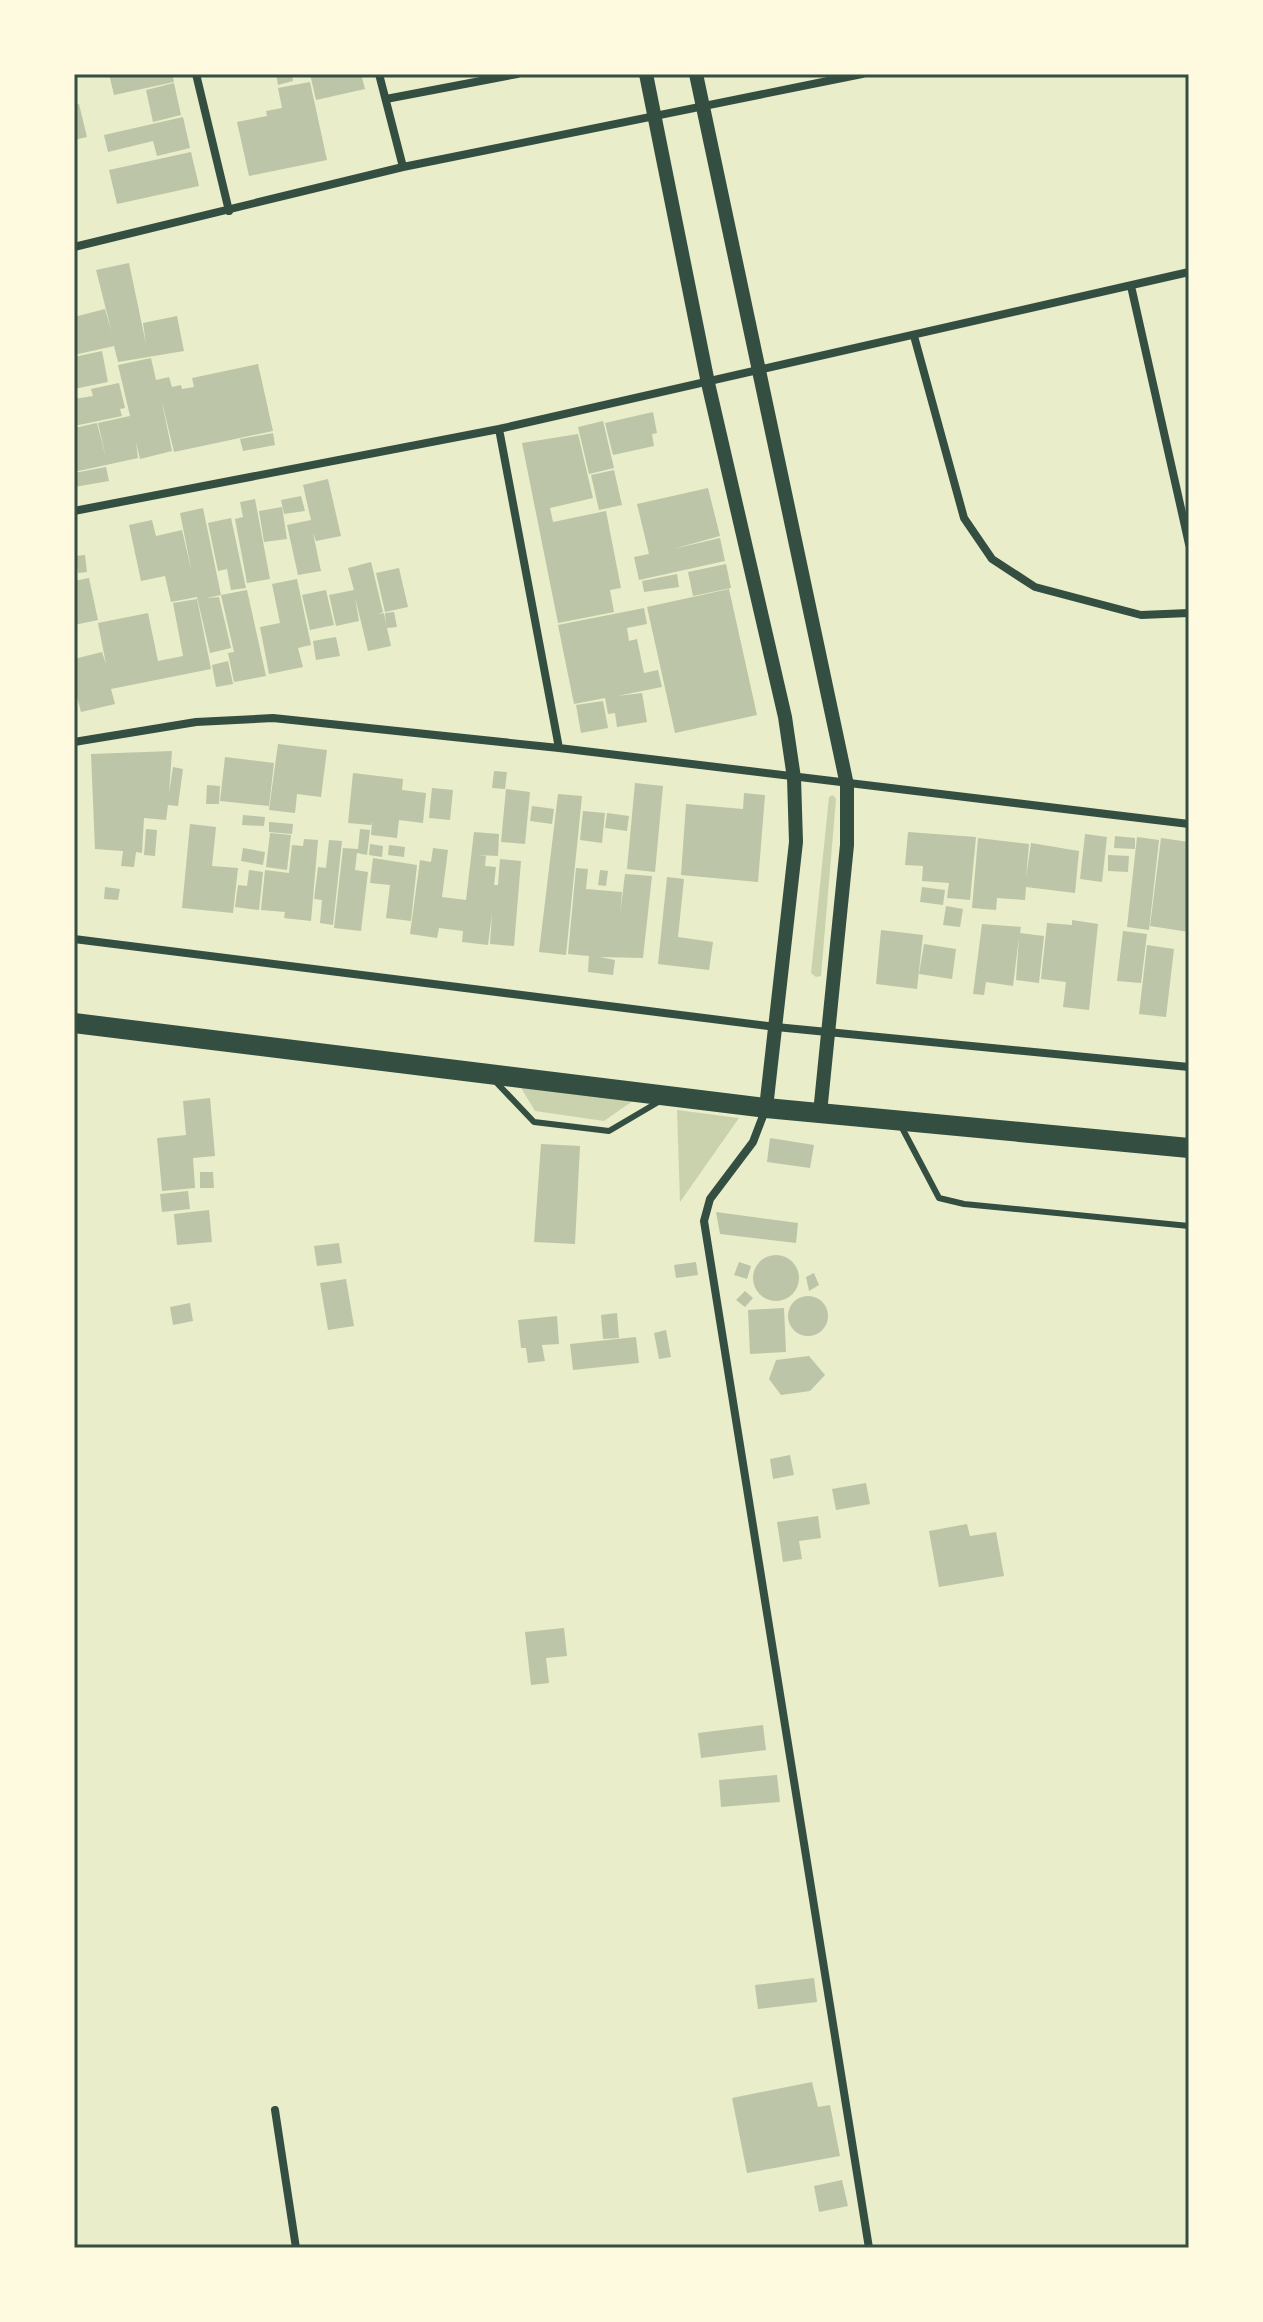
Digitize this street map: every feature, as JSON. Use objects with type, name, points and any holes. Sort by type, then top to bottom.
[{"type":"main road","points":[[74,1023],[766,1108],[1189,1148]]},
{"type":"street","points":[[196,74],[229,211]]},
{"type":"street","points":[[379,74],[403,167]]},
{"type":"street","points":[[386,99],[517,74]]},
{"type":"street","points":[[646,74],[708,383],[785,717],[794,778],[796,842],[766,1108],[753,1142],[710,1199],[704,1221],[869,2248]]},
{"type":"street","points":[[696,74],[847,785],[847,845],[820,1113]]},
{"type":"street","points":[[74,247],[403,167],[862,74]]},
{"type":"street","points":[[74,511],[499,429],[1189,272]]},
{"type":"street","points":[[1131,286],[1189,544]]},
{"type":"street","points":[[914,336],[964,518],[992,559],[1035,587],[1141,615],[1189,613]]},
{"type":"street","points":[[499,429],[559,748]]},
{"type":"street","points":[[74,742],[196,722],[273,718],[559,748],[1189,824]]},
{"type":"street","points":[[74,939],[776,1027],[1189,1067]]},
{"type":"street","points":[[275,2110],[296,2248]]},
{"type":"lane","points":[[488,1074],[534,1122],[609,1131],[670,1096]]},
{"type":"lane","points":[[898,1121],[939,1198],[1189,1226]]},
{"type":"green space","points":[[833,795],[836,799],[821,976],[816,977],[811,973],[829,797]]},
{"type":"green space","points":[[520,1086],[637,1098],[604,1121],[535,1111]]},
{"type":"green space","points":[[677,1110],[739,1118],[680,1202]]},
{"type":"building","points":[[109,74],[172,74],[174,82],[114,95]]},
{"type":"building","points":[[276,74],[292,74],[293,81],[278,85]]},
{"type":"building","points":[[310,74],[361,74],[365,89],[316,100]]},
{"type":"building","points":[[310,82],[327,160],[249,176],[237,122],[267,116],[266,111],[282,108],[278,88]]},
{"type":"building","points":[[174,83],[181,115],[153,122],[146,90]]},
{"type":"building","points":[[79,104],[87,137],[74,140],[74,105]]},
{"type":"building","points":[[183,117],[190,148],[157,156],[153,141],[108,152],[104,135]]},
{"type":"building","points":[[191,152],[199,186],[117,204],[109,170]]},
{"type":"building","points":[[129,263],[146,344],[143,323],[177,316],[184,351],[118,362],[114,346],[74,355],[74,317],[105,309],[112,333],[96,270]]},
{"type":"building","points":[[102,351],[108,382],[74,389],[74,357]]},
{"type":"building","points":[[151,358],[156,380],[169,377],[172,387],[181,385],[182,389],[194,387],[192,378],[258,364],[273,431],[174,452],[161,398],[172,451],[140,459],[136,442],[138,458],[74,472],[74,428],[97,423],[106,458],[98,423],[130,416],[118,365]]},
{"type":"building","points":[[119,383],[125,408],[120,409],[122,416],[74,426],[74,399],[93,396],[91,389]]},
{"type":"building","points":[[653,412],[657,433],[652,434],[654,446],[613,455],[605,423]]},
{"type":"building","points":[[603,421],[614,468],[589,474],[578,427]]},
{"type":"building","points":[[273,433],[275,445],[243,451],[240,439]]},
{"type":"building","points":[[578,434],[593,498],[550,508],[553,522],[606,511],[621,588],[610,590],[614,612],[558,623],[522,443]]},
{"type":"building","points":[[106,467],[109,481],[74,487],[74,473]]},
{"type":"building","points":[[614,470],[622,505],[599,510],[591,475]]},
{"type":"building","points":[[328,479],[341,536],[316,541],[313,533],[321,571],[298,575],[287,525],[311,520],[303,485]]},
{"type":"building","points":[[708,488],[720,536],[673,549],[720,538],[725,561],[639,580],[634,557],[649,554],[637,504]]},
{"type":"building","points":[[301,496],[305,511],[284,514],[281,500]]},
{"type":"building","points":[[255,499],[270,579],[247,583],[235,519],[243,517],[240,502]]},
{"type":"building","points":[[282,507],[287,539],[264,542],[259,511]]},
{"type":"building","points":[[203,508],[221,595],[206,598],[219,597],[231,648],[210,653],[197,597],[171,602],[165,576],[141,581],[129,525],[152,520],[156,536],[182,530],[192,573],[180,513]]},
{"type":"building","points":[[231,518],[246,588],[231,590],[227,569],[218,571],[208,523]]},
{"type":"building","points":[[85,555],[87,572],[78,573],[76,556]]},
{"type":"building","points":[[371,562],[383,612],[378,614],[384,613],[386,625],[385,613],[394,612],[397,627],[387,628],[391,646],[368,651],[355,597],[359,621],[336,626],[329,595],[354,590],[348,568]]},
{"type":"building","points":[[726,564],[731,588],[693,596],[688,572]]},
{"type":"building","points":[[399,568],[408,607],[385,612],[376,573]]},
{"type":"building","points":[[677,574],[679,587],[644,592],[642,581]]},
{"type":"building","points":[[89,578],[98,620],[74,625],[74,581]]},
{"type":"building","points":[[297,579],[311,645],[298,648],[303,667],[269,674],[260,627],[280,623],[272,584]]},
{"type":"building","points":[[729,589],[757,715],[675,733],[647,607]]},
{"type":"building","points":[[247,590],[266,676],[234,682],[228,653],[234,652],[221,595]]},
{"type":"building","points":[[326,590],[334,625],[310,630],[302,595]]},
{"type":"building","points":[[197,599],[211,669],[111,689],[115,704],[81,712],[74,685],[74,659],[102,652],[106,664],[98,623],[148,613],[158,661],[183,656],[173,603]]},
{"type":"building","points":[[644,608],[647,624],[627,628],[629,641],[637,639],[644,673],[658,670],[662,687],[617,696],[642,693],[647,722],[617,727],[615,713],[608,714],[605,698],[574,704],[558,625]]},
{"type":"building","points":[[336,637],[340,656],[316,660],[313,641]]},
{"type":"building","points":[[228,661],[233,684],[216,687],[212,665]]},
{"type":"building","points":[[603,701],[608,728],[581,733],[576,705]]},
{"type":"building","points":[[278,744],[327,750],[321,797],[297,794],[295,813],[269,810]]},
{"type":"building","points":[[172,751],[169,793],[173,767],[183,769],[178,806],[168,805],[166,820],[144,818],[142,853],[136,852],[134,867],[121,866],[123,851],[95,849],[91,754]]},
{"type":"building","points":[[225,757],[274,763],[269,806],[220,801]]},
{"type":"building","points":[[494,771],[507,772],[505,789],[492,788]]},
{"type":"building","points":[[353,773],[403,779],[402,790],[426,793],[423,823],[399,820],[397,838],[371,835],[372,822],[371,825],[348,823]]},
{"type":"building","points":[[635,783],[663,786],[655,872],[627,869]]},
{"type":"building","points":[[207,785],[220,786],[219,804],[206,804]]},
{"type":"building","points":[[432,788],[453,790],[450,820],[429,818]]},
{"type":"building","points":[[506,789],[530,792],[525,844],[501,842]]},
{"type":"building","points":[[744,793],[765,795],[758,882],[681,875],[686,804],[743,809]]},
{"type":"building","points":[[558,794],[582,796],[566,955],[539,952]]},
{"type":"building","points":[[532,806],[554,809],[552,824],[530,821]]},
{"type":"building","points":[[583,811],[605,813],[602,843],[580,840]]},
{"type":"building","points":[[607,813],[629,816],[627,831],[605,828]]},
{"type":"building","points":[[243,815],[265,817],[264,826],[242,825]]},
{"type":"building","points":[[269,822],[293,824],[292,834],[269,832]]},
{"type":"building","points":[[190,824],[216,827],[212,866],[238,868],[233,913],[182,908]]},
{"type":"building","points":[[146,829],[157,830],[155,856],[144,855]]},
{"type":"building","points":[[360,829],[370,830],[367,855],[357,853],[355,870],[368,872],[361,931],[334,928],[343,848],[358,849]]},
{"type":"building","points":[[474,832],[499,834],[498,856],[478,855],[486,856],[485,866],[496,867],[494,885],[498,885],[500,859],[521,861],[514,946],[490,944],[492,913],[488,945],[462,942],[463,931],[439,928],[437,938],[410,934],[420,860],[431,862],[433,848],[448,850],[442,897],[466,900]]},
{"type":"building","points":[[908,832],[976,837],[970,900],[947,898],[949,883],[922,881],[923,866],[905,865]]},
{"type":"building","points":[[270,833],[291,835],[287,870],[266,867]]},
{"type":"building","points":[[1085,834],[1107,837],[1102,882],[1080,879]]},
{"type":"building","points":[[1115,836],[1135,838],[1135,849],[1114,848]]},
{"type":"building","points":[[1137,837],[1159,840],[1149,930],[1127,927]]},
{"type":"building","points":[[978,838],[1029,844],[1026,878],[1031,843],[1079,851],[1075,893],[1026,887],[1025,900],[997,898],[996,910],[972,908]]},
{"type":"building","points":[[1161,838],[1189,842],[1189,932],[1150,926]]},
{"type":"building","points":[[304,839],[318,840],[311,921],[284,918],[285,912],[261,910],[265,870],[289,873],[292,845],[303,846]]},
{"type":"building","points":[[329,840],[342,841],[333,925],[320,923],[322,900],[314,899],[318,867],[326,868]]},
{"type":"building","points":[[370,844],[383,846],[382,857],[369,855]]},
{"type":"building","points":[[389,845],[405,847],[404,857],[388,855]]},
{"type":"building","points":[[243,848],[265,852],[263,865],[241,861]]},
{"type":"building","points":[[1108,855],[1129,856],[1128,872],[1108,871]]},
{"type":"building","points":[[373,858],[417,865],[411,921],[386,918],[390,885],[370,883]]},
{"type":"building","points":[[576,868],[588,869],[586,889],[622,892],[620,915],[625,874],[652,876],[643,958],[600,957],[615,960],[613,975],[588,972],[589,956],[568,954]]},
{"type":"building","points":[[249,870],[263,872],[259,910],[235,907],[238,885],[247,886]]},
{"type":"building","points":[[600,870],[608,871],[606,886],[598,885]]},
{"type":"building","points":[[667,877],[684,879],[678,937],[713,942],[709,970],[658,964]]},
{"type":"building","points":[[105,887],[120,889],[118,900],[104,899]]},
{"type":"building","points":[[922,887],[945,890],[943,905],[920,902]]},
{"type":"building","points":[[946,906],[963,909],[960,927],[943,925]]},
{"type":"building","points":[[1072,920],[1098,924],[1089,1010],[1063,1007],[1066,982],[1041,979],[1047,923],[1072,925]]},
{"type":"building","points":[[982,924],[1021,927],[1020,933],[1044,936],[1039,983],[1016,980],[1019,937],[1013,986],[986,982],[984,995],[973,994]]},
{"type":"building","points":[[881,930],[923,935],[917,989],[876,984]]},
{"type":"building","points":[[1123,931],[1147,934],[1141,983],[1117,981]]},
{"type":"building","points":[[924,944],[956,949],[952,979],[919,974]]},
{"type":"building","points":[[1147,945],[1174,949],[1166,1017],[1139,1014]]},
{"type":"building","points":[[210,1098],[215,1156],[193,1158],[195,1188],[162,1191],[157,1138],[186,1135],[183,1101]]},
{"type":"building","points":[[770,1138],[814,1145],[810,1168],[767,1162]]},
{"type":"building","points":[[541,1144],[580,1146],[575,1244],[534,1242]]},
{"type":"building","points":[[200,1172],[213,1172],[214,1188],[200,1188]]},
{"type":"building","points":[[188,1191],[190,1209],[162,1212],[160,1194]]},
{"type":"building","points":[[209,1210],[212,1242],[177,1245],[174,1214]]},
{"type":"building","points":[[716,1212],[798,1223],[796,1243],[720,1234]]},
{"type":"building","points":[[339,1243],[342,1263],[317,1266],[314,1246]]},
{"type":"building","points":[[776,1255],[793,1261],[799,1278],[793,1295],[776,1301],[759,1295],[753,1278],[759,1261]]},
{"type":"building","points":[[696,1262],[698,1275],[676,1278],[674,1265]]},
{"type":"building","points":[[739,1262],[751,1266],[747,1279],[734,1275]]},
{"type":"building","points":[[814,1273],[819,1285],[809,1291],[806,1277]]},
{"type":"building","points":[[346,1279],[354,1326],[328,1330],[320,1283]]},
{"type":"building","points":[[745,1291],[753,1298],[745,1307],[736,1300]]},
{"type":"building","points":[[808,1296],[822,1302],[828,1316],[822,1330],[808,1336],[794,1330],[788,1316],[794,1302]]},
{"type":"building","points":[[190,1303],[193,1321],[173,1325],[170,1307]]},
{"type":"building","points":[[784,1308],[786,1352],[750,1354],[748,1310]]},
{"type":"building","points":[[617,1313],[619,1338],[603,1339],[601,1315]]},
{"type":"building","points":[[557,1316],[559,1344],[542,1345],[545,1361],[528,1363],[526,1348],[521,1348],[518,1320]]},
{"type":"building","points":[[666,1330],[671,1357],[659,1359],[654,1333]]},
{"type":"building","points":[[636,1337],[639,1363],[573,1370],[570,1344]]},
{"type":"building","points":[[809,1356],[825,1375],[810,1391],[781,1395],[769,1379],[776,1360]]},
{"type":"building","points":[[790,1455],[794,1475],[773,1479],[770,1459]]},
{"type":"building","points":[[866,1483],[870,1504],[836,1510],[832,1489]]},
{"type":"building","points":[[818,1516],[821,1538],[799,1541],[802,1559],[783,1562],[777,1522]]},
{"type":"building","points":[[967,1524],[970,1536],[996,1532],[1004,1576],[939,1587],[929,1531]]},
{"type":"building","points":[[564,1628],[567,1656],[546,1658],[549,1683],[531,1685],[525,1632]]},
{"type":"building","points":[[763,1725],[766,1750],[701,1758],[698,1733]]},
{"type":"building","points":[[777,1775],[780,1802],[721,1807],[719,1780]]},
{"type":"building","points":[[814,1978],[817,2002],[758,2009],[755,1985]]},
{"type":"building","points":[[812,2082],[818,2107],[830,2105],[840,2156],[747,2173],[732,2098]]},
{"type":"building","points":[[842,2180],[848,2206],[819,2212],[814,2186]]}]
